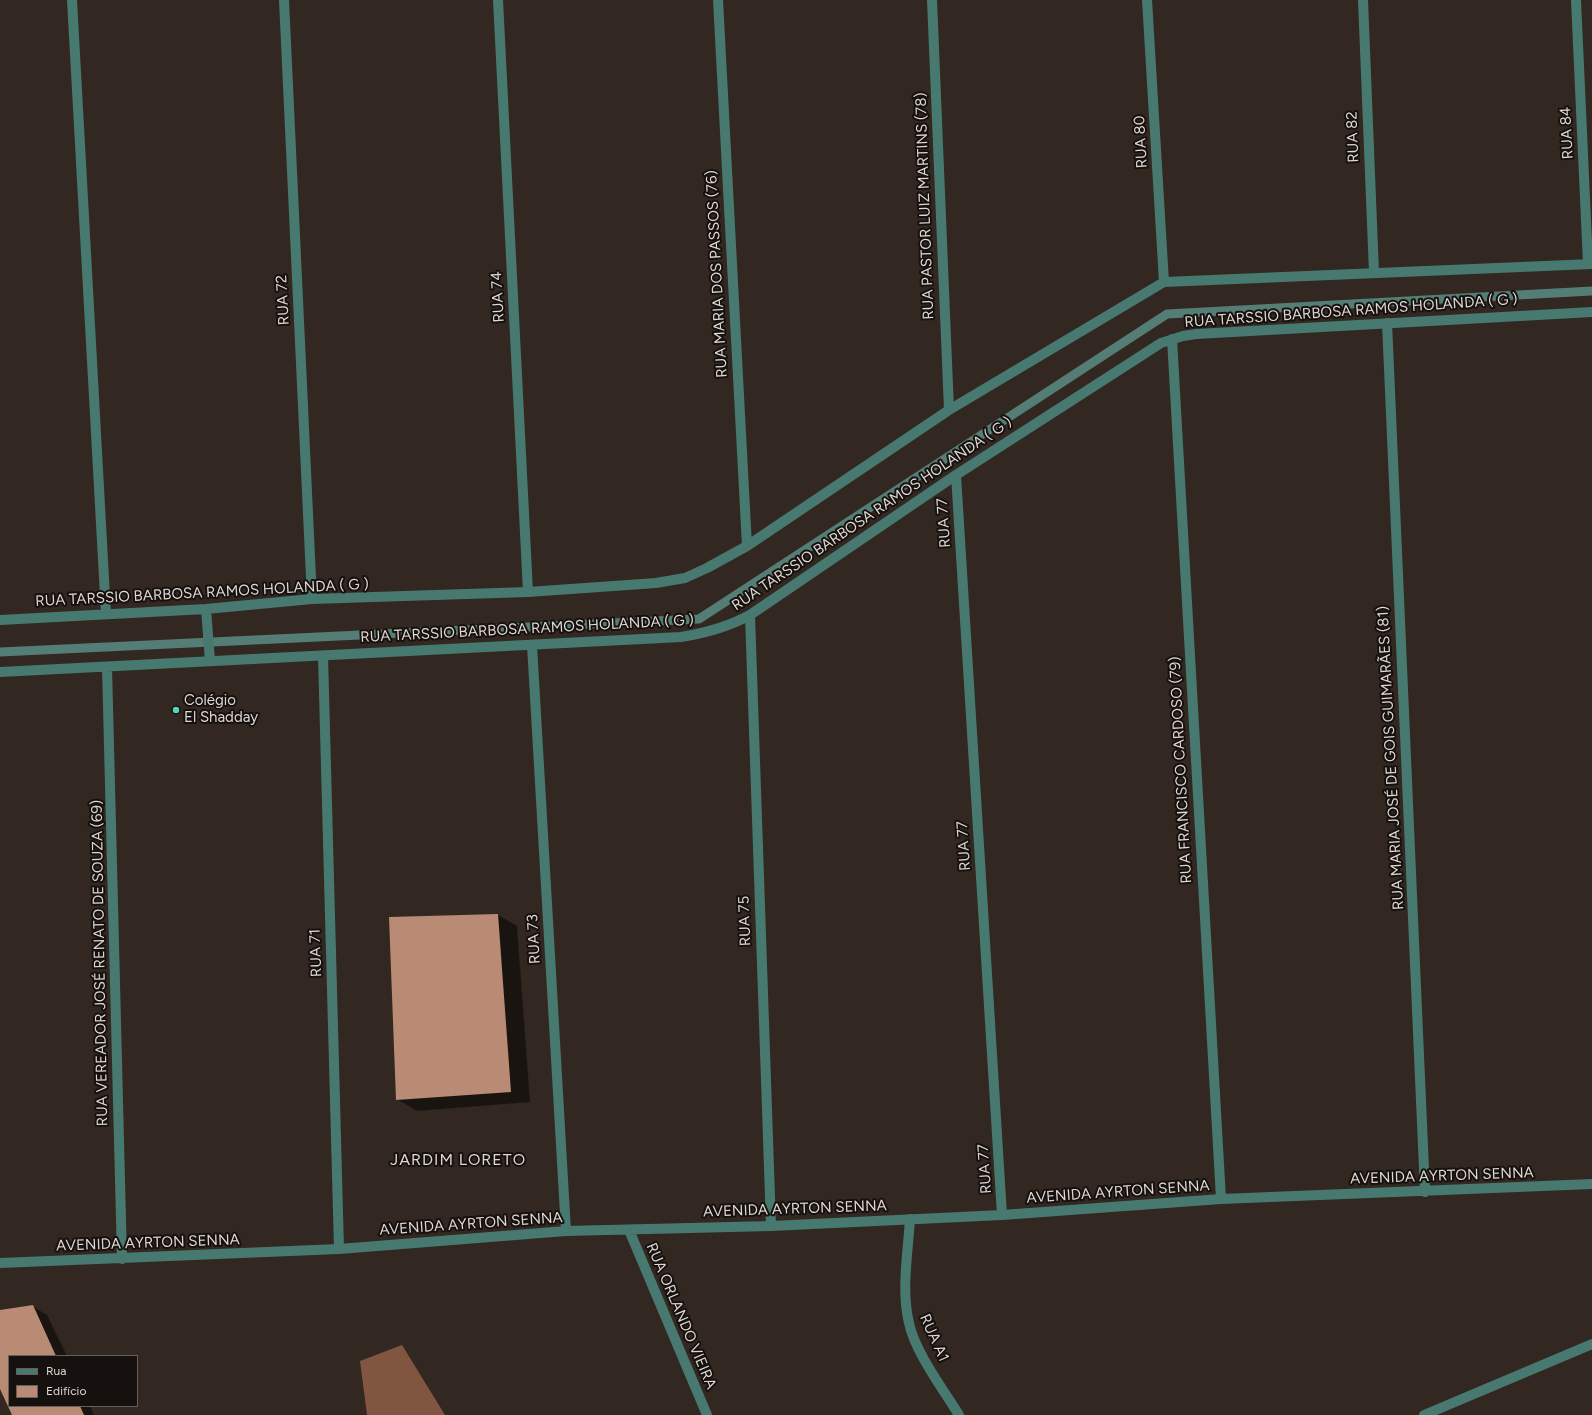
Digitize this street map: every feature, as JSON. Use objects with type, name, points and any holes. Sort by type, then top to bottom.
[{"type":"street","points":[[72,0],[106,614]]},
{"type":"street","name":"RUA 72","points":[[284,0],[312,599]]},
{"type":"street","name":"RUA 74","points":[[498,0],[528,592]]},
{"type":"street","name":"RUA MARIA DOS PASSOS (76)","points":[[718,0],[747,546]]},
{"type":"street","name":"RUA PASTOR LUIZ MARTINS (78)","points":[[932,0],[949,410]]},
{"type":"street","name":"RUA 80","points":[[1147,0],[1164,282]]},
{"type":"street","name":"RUA 82","points":[[1363,0],[1374,273]]},
{"type":"street","name":"RUA 84","points":[[1576,0],[1590,264]]},
{"type":"street","name":"RUA TARSSIO BARBOSA RAMOS HOLANDA ( G )","points":[[0,620],[206,609],[312,599],[528,592],[656,583],[685,578],[707,568],[747,546],[949,410],[1164,282],[1590,264]]},
{"type":"street","name":"RUA TARSSIO BARBOSA RAMOS HOLANDA ( G )","points":[[0,672],[682,637],[715,630],[750,614],[1151,348],[1172,339],[1196,334],[1592,312]]},
{"type":"street","name":"RUA MARIA JOSÉ DE GOIS GUIMARÃES (81)","points":[[1387,323],[1425,1192]]},
{"type":"street","name":"RUA FRANCISCO CARDOSO (79)","points":[[1172,339],[1221,1199]]},
{"type":"street","name":"RUA 77","points":[[956,476],[1002,1215]]},
{"type":"street","points":[[206,609],[210,661]]},
{"type":"street","name":"RUA 75","points":[[750,614],[770,1226]]},
{"type":"street","name":"RUA 73","points":[[532,645],[566,1231]]},
{"type":"street","name":"RUA 71","points":[[323,656],[339,1249]]},
{"type":"street","name":"RUA VEREADOR JOSÉ RENATO DE SOUZA (69)","points":[[107,667],[122,1259]]},
{"type":"street","name":"AVENIDA AYRTON SENNA","points":[[0,1264],[339,1249],[566,1231],[770,1226],[1002,1215],[1221,1199],[1425,1192],[1592,1184]]},
{"type":"street","name":"RUA A1","points":[[910,1219],[906,1287],[909,1324],[924,1358],[959,1415]]},
{"type":"street","name":"RUA ORLANDO VIEIRA","points":[[629,1230],[706,1415]]},
{"type":"street","points":[[1424,1415],[1592,1344]]},
{"type":"shaded area","points":[[402,1345],[445,1415],[367,1415],[360,1361]]},
{"type":"building","points":[[498,914],[511,1092],[396,1100],[389,917]]},
{"type":"building","points":[[33,1305],[56,1355],[8,1355],[8,1406],[0,1389],[0,1310]]},
{"type":"building","points":[[8,1407],[80,1407],[84,1415],[12,1415]]},
{"type":"waterway","points":[[0,652],[699,619],[1167,314],[1592,291]]},
{"type":"place","name":"Colégio El Shadday","points":[[176,710]]},
{"type":"district","name":"JARDIM LORETO","points":[[458,1160]]}]
